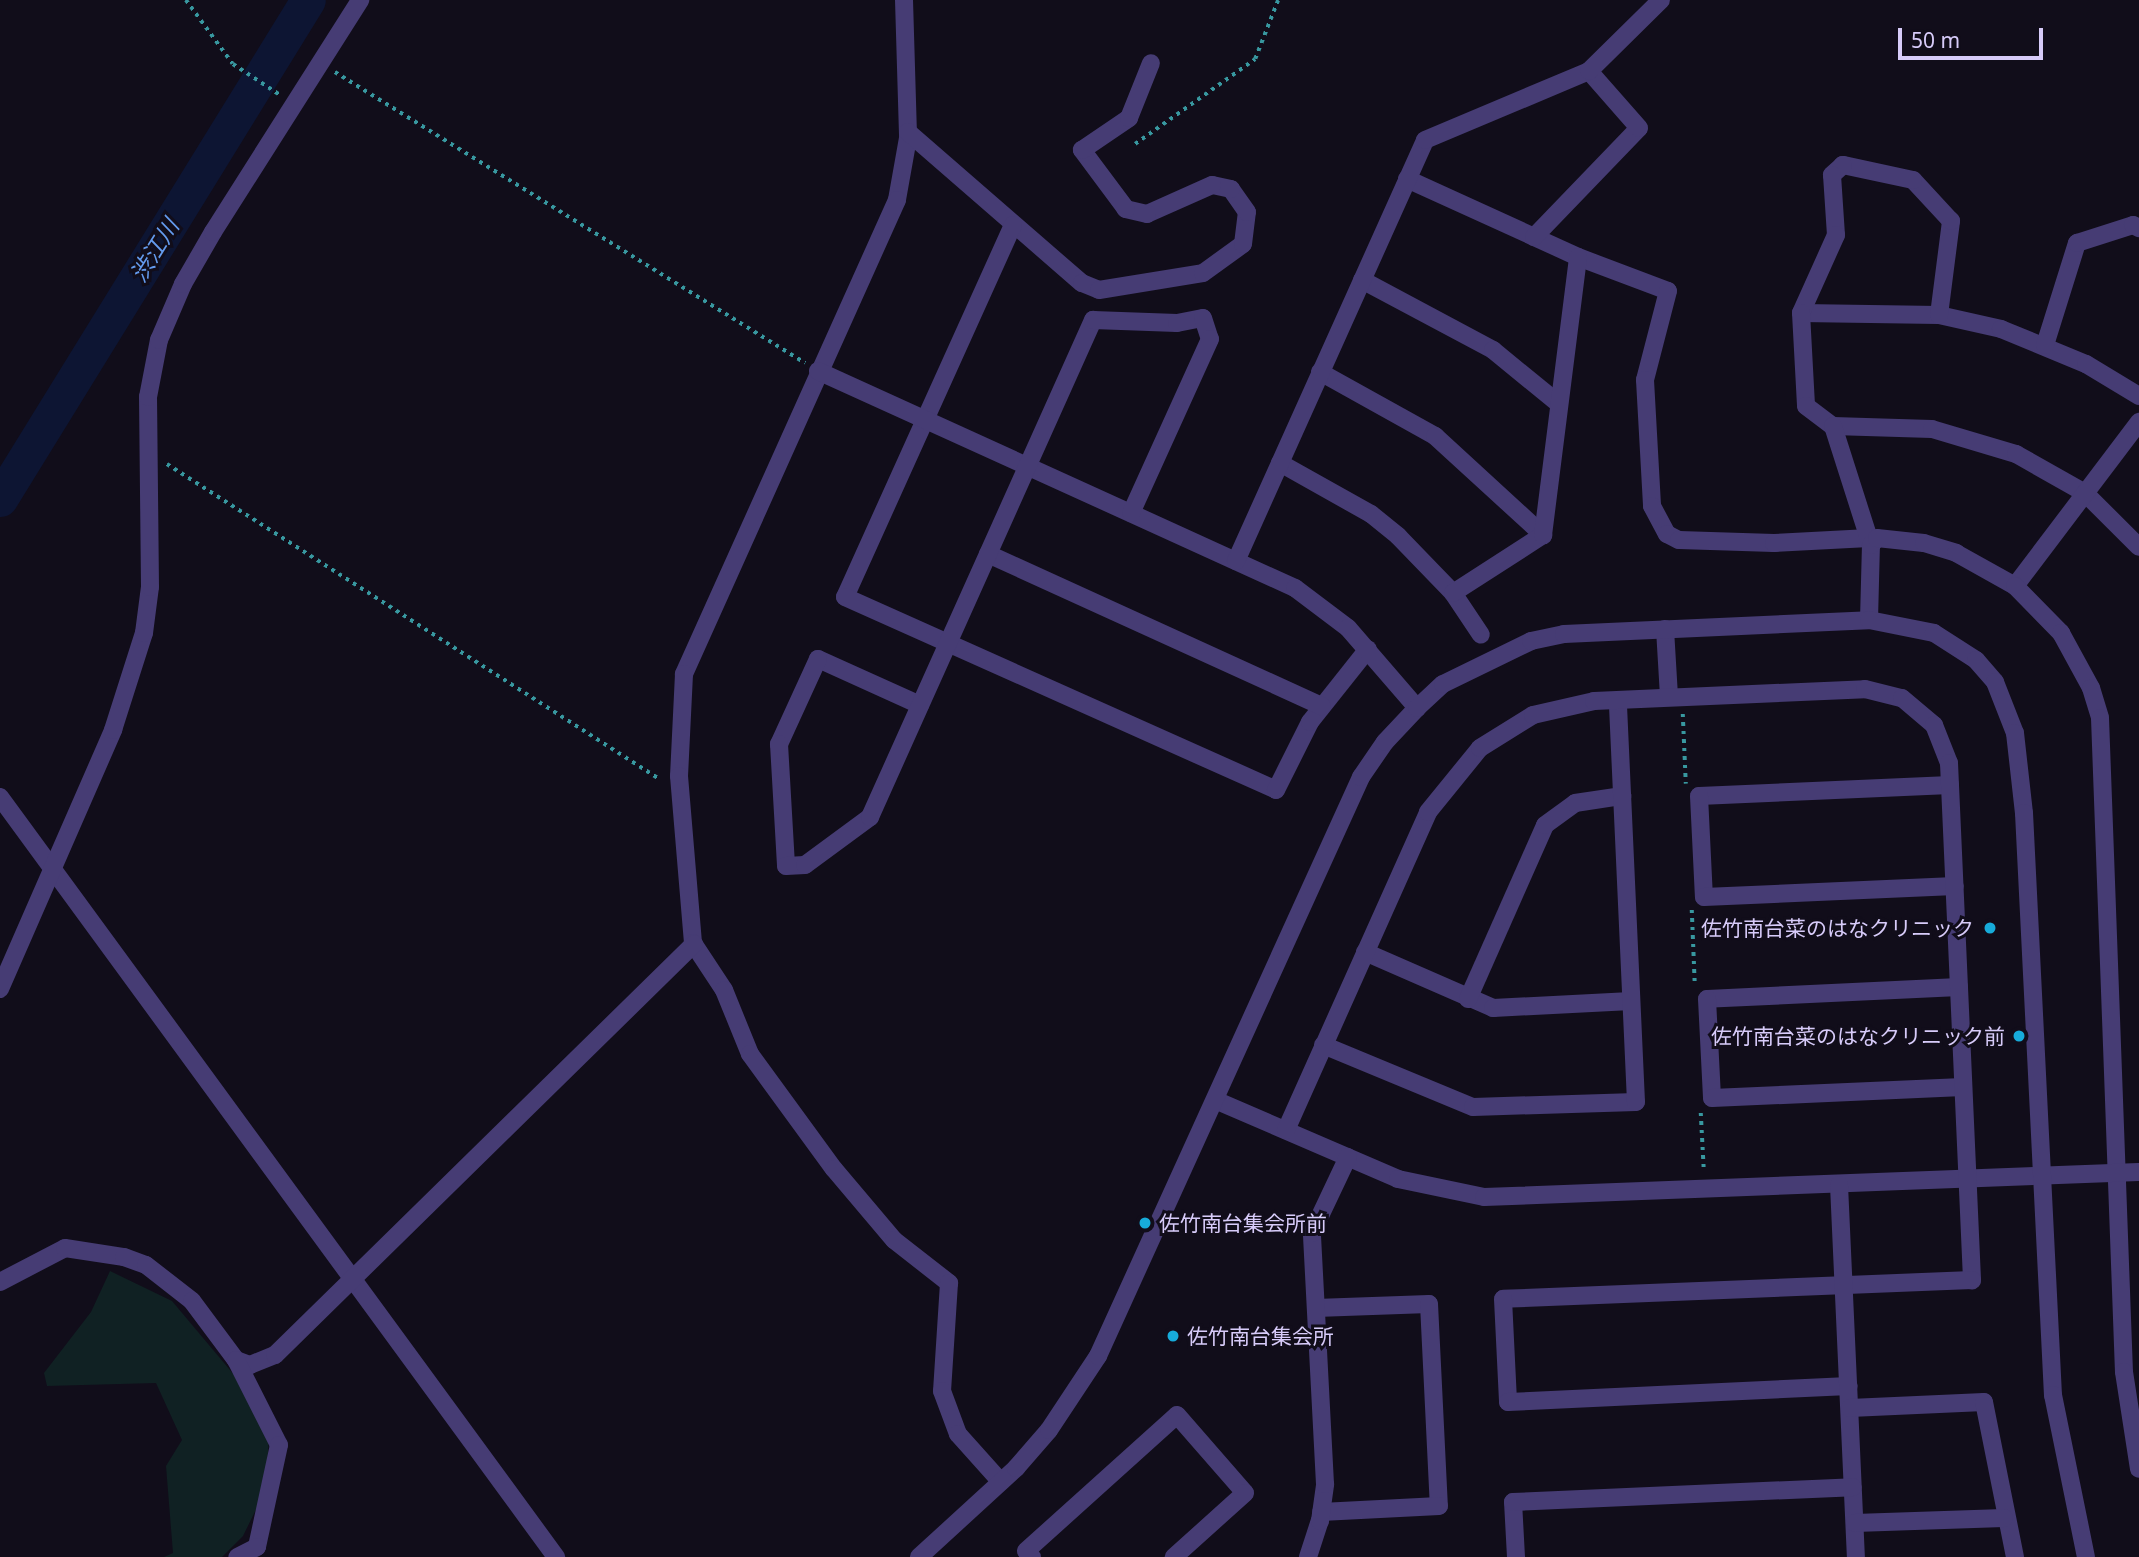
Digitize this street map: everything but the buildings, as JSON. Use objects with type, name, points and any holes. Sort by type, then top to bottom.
[{"type":"street","points":[[0,989],[122,707],[144,633],[150,587],[145,450],[148,397],[159,340],[183,284],[360,0]]},
{"type":"street","points":[[904,0],[908,132],[897,200],[818,371],[680,689],[679,776],[694,944],[724,990],[750,1054],[834,1169],[894,1240],[949,1283],[942,1391],[958,1434],[1001,1482]]},
{"type":"street","points":[[1236,561],[1425,140],[1589,71],[1661,0]]},
{"type":"street","points":[[908,132],[1082,283],[1099,290],[1203,273],[1243,244],[1247,212],[1231,189],[1212,185],[1147,214],[1126,209],[1082,150],[1129,118],[1151,63]]},
{"type":"street","points":[[1534,237],[1639,128],[1589,71]]},
{"type":"street","points":[[1939,315],[1951,221],[1913,180],[1843,165],[1832,175],[1836,235],[1801,313],[1806,406],[1833,426],[1932,429],[1979,440],[2052,471],[2085,493],[2139,547]]},
{"type":"street","points":[[1407,179],[1578,257],[1668,291],[1645,380],[1651,506],[1667,534],[1679,540],[1774,543],[1870,541],[1877,538],[1924,543],[1956,553],[2015,586],[2061,633],[2091,688],[2100,718],[2124,1372],[2139,1469]]},
{"type":"street","points":[[1013,225],[845,597],[1276,790],[1322,706],[1368,649]]},
{"type":"street","points":[[2045,345],[2077,243],[2133,225],[2139,228]]},
{"type":"street","points":[[1543,535],[1578,257]]},
{"type":"street","points":[[1362,280],[1493,350],[1559,404]]},
{"type":"street","points":[[1801,313],[1939,315],[2001,329],[2045,345],[2139,396]]},
{"type":"street","points":[[920,705],[818,659],[779,744],[786,866],[805,865],[870,817],[1093,320],[1177,323],[1203,318],[1210,339],[1131,513]]},
{"type":"street","points":[[818,371],[1315,599],[1368,649],[1417,708]]},
{"type":"street","points":[[1321,372],[1435,436],[1543,535]]},
{"type":"street","points":[[2015,586],[2139,422]]},
{"type":"street","points":[[1833,426],[1870,541],[1869,620]]},
{"type":"street","points":[[1280,463],[1371,514],[1428,563],[1453,593],[1481,635]]},
{"type":"street","points":[[1453,593],[1543,535]]},
{"type":"street","points":[[988,554],[1322,706]]},
{"type":"street","points":[[919,1557],[1001,1482],[1049,1430],[1098,1356],[1361,777],[1385,742],[1417,708],[1443,684],[1531,641],[1665,629],[1869,620],[1914,626],[1953,644],[1976,660],[2007,706],[2020,760],[2053,1395],[2085,1557]]},
{"type":"street","points":[[1665,629],[1676,701]]},
{"type":"street","points":[[1286,1130],[1428,812],[1459,768],[1480,748],[1533,715],[1618,700],[1676,701],[1853,689],[1890,693],[1914,705],[1934,725],[1945,748],[1950,785],[1972,1280],[1503,1299],[1508,1402],[1849,1386]]},
{"type":"street","points":[[1323,1045],[1473,1107],[1636,1102],[1618,700]]},
{"type":"street","points":[[1950,785],[1699,796],[1704,897],[1955,886]]},
{"type":"street","points":[[1468,999],[1545,825],[1575,803],[1622,796]]},
{"type":"street","points":[[0,797],[356,1279],[556,1557]]},
{"type":"street","points":[[236,1360],[250,1365],[275,1355],[356,1279],[694,944]]},
{"type":"street","points":[[1365,952],[1493,1008],[1631,1002]]},
{"type":"street","points":[[1959,987],[1707,999],[1712,1098],[1963,1087]]},
{"type":"street","points":[[1215,1100],[1418,1185],[1484,1197],[1966,1181],[2139,1172]]},
{"type":"street","points":[[1308,1557],[1321,1512],[1325,1484],[1312,1233],[1348,1157]]},
{"type":"street","points":[[1839,1185],[1856,1557]]},
{"type":"street","points":[[0,1282],[65,1248],[124,1257],[146,1265],[192,1301],[236,1360],[279,1445],[257,1547],[237,1557]]},
{"type":"street","points":[[1316,1308],[1429,1304],[1438,1506],[1321,1512]]},
{"type":"street","points":[[1850,1408],[1984,1402],[2004,1518],[2015,1557]]},
{"type":"street","points":[[1032,1557],[1026,1551],[1177,1415],[1245,1493],[1174,1557]]},
{"type":"street","points":[[1516,1557],[1513,1502],[1853,1487]]},
{"type":"street","points":[[1855,1523],[2004,1518]]},
{"type":"path","points":[[186,0],[245,75],[272,90]]},
{"type":"path","points":[[1135,144],[1255,59],[1278,0]]},
{"type":"path","points":[[321,64],[818,371]]},
{"type":"path","points":[[145,450],[661,780]]},
{"type":"path","points":[[1676,701],[1686,788]]},
{"type":"path","points":[[1691,897],[1696,993]]},
{"type":"path","points":[[1700,1102],[1704,1171]]},
{"type":"shaded area","points":[[110,1271],[172,1301],[235,1376],[269,1439],[265,1491],[243,1536],[222,1557],[164,1557],[173,1553],[166,1466],[182,1440],[156,1383],[47,1386],[44,1373],[91,1312]]},
{"type":"waterway","name":"渋江川","points":[[0,499],[308,0]]},
{"type":"place","name":"佐竹南台菜のはなクリニック","points":[[1990,928]]},
{"type":"place","name":"佐竹南台菜のはなクリニック前","points":[[2019,1036]]},
{"type":"place","name":"佐竹南台集会所前","points":[[1145,1223]]},
{"type":"place","name":"佐竹南台集会所","points":[[1173,1336]]}]
